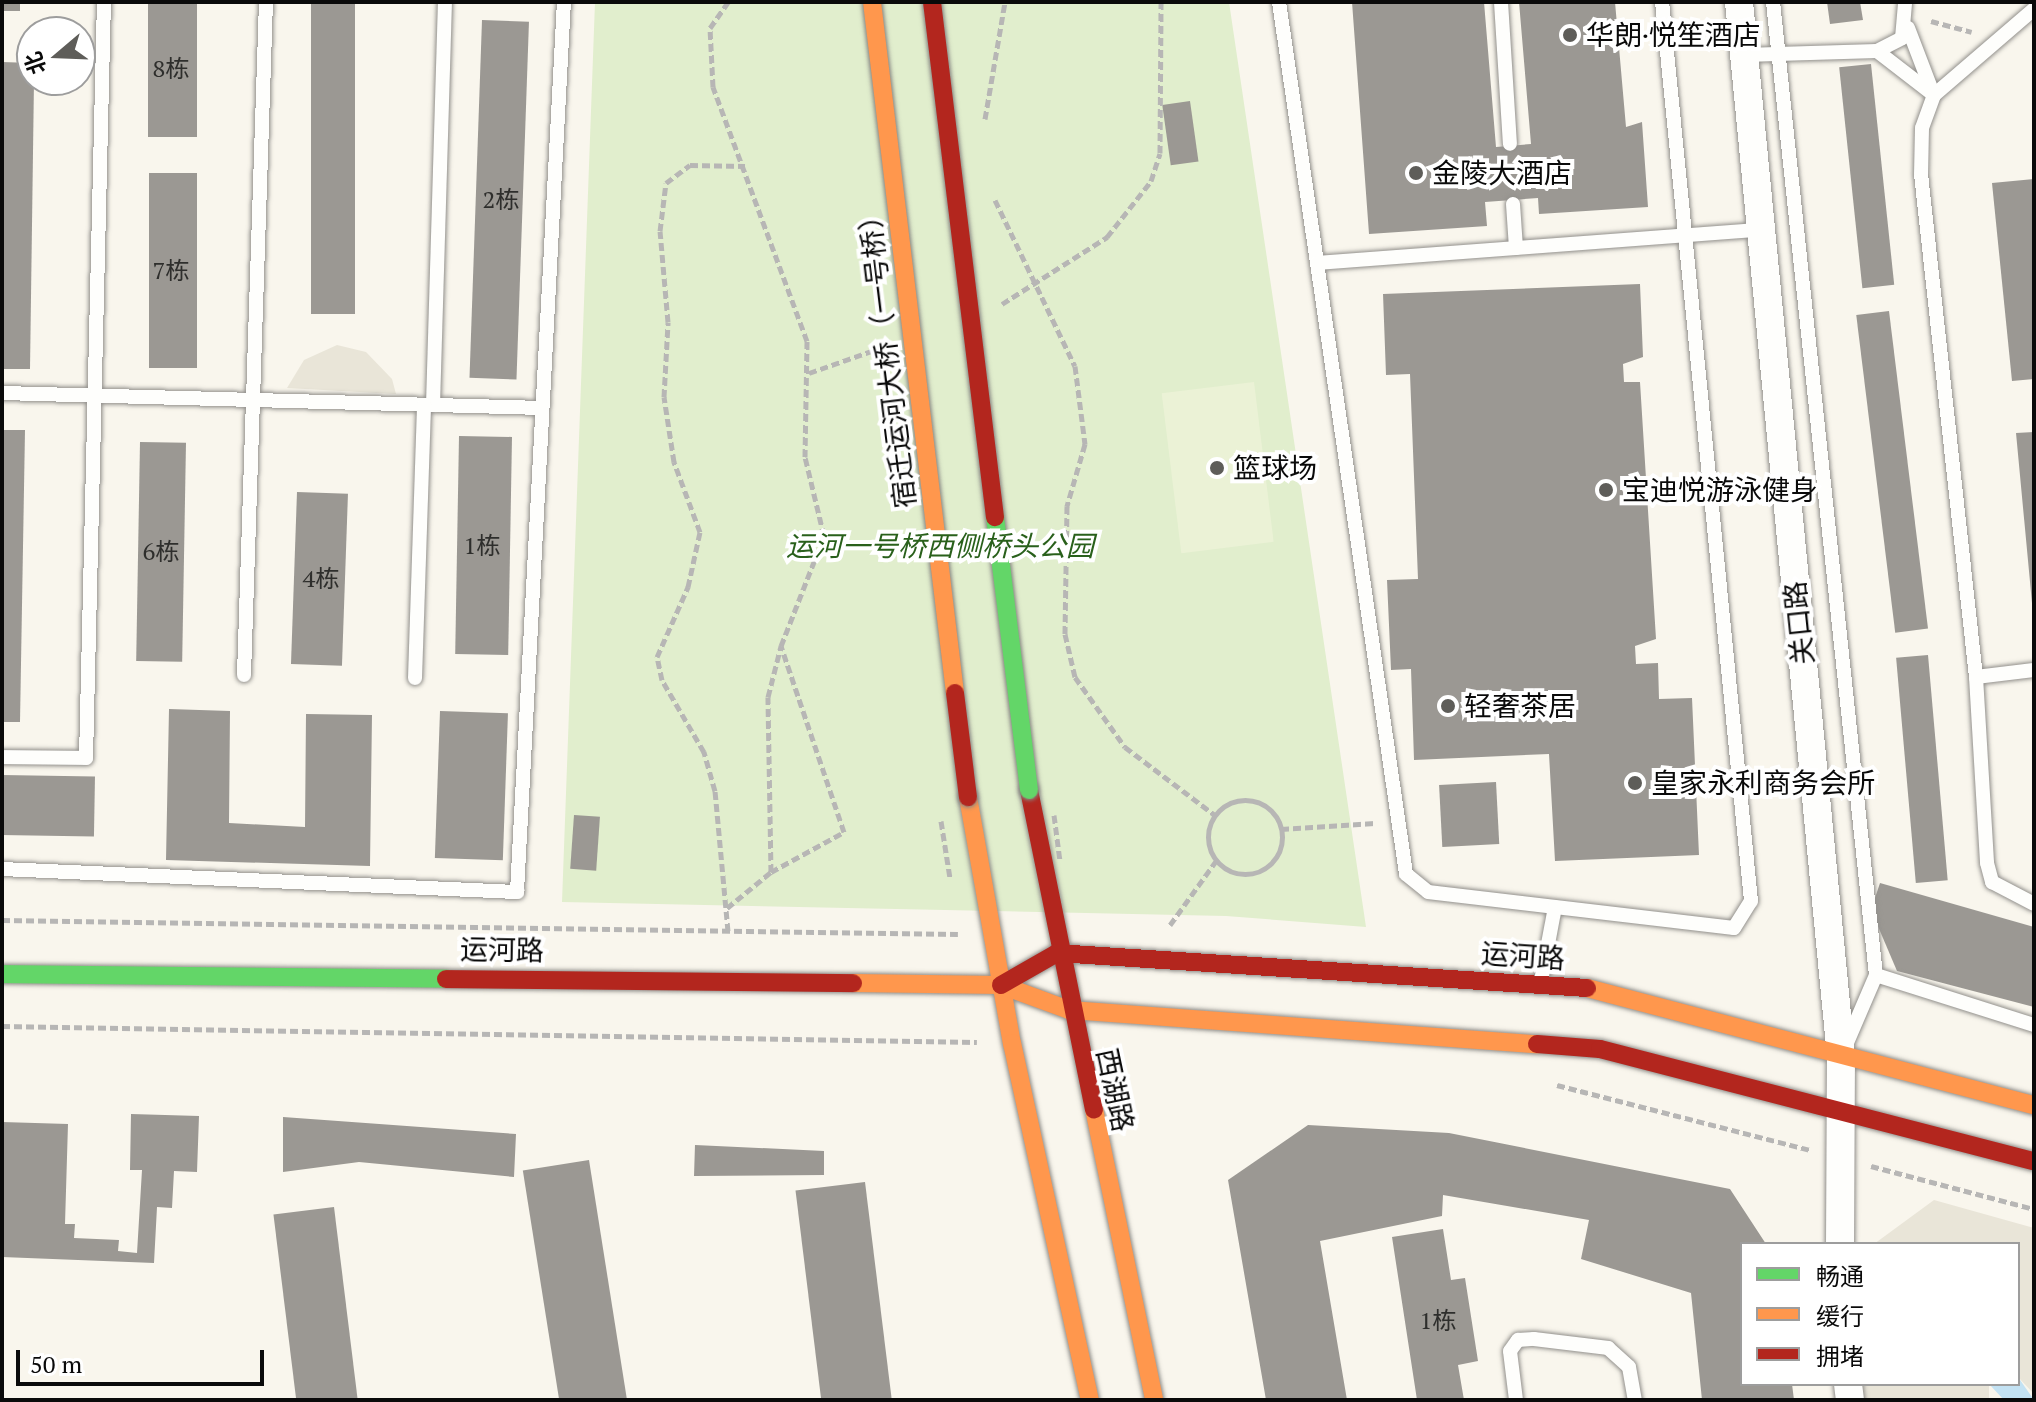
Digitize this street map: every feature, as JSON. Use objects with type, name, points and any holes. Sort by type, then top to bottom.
[{"type":"street","name":"宿迁运河大桥（一号桥）","points":[[872,2],[968,797],[1001,985]]},
{"type":"street","name":"西湖路","points":[[932,2],[1029,790],[1057,953],[1154,1400]]},
{"type":"street","name":"关口路","points":[[1739,2],[1841,1055],[1840,1242]]},
{"type":"street","name":"运河路","points":[[1057,953],[1614,990],[1841,1055],[2034,1105]]},
{"type":"street","points":[[1057,953],[1001,985],[1090,1400]]},
{"type":"street","name":"运河路","points":[[2,974],[1001,985],[1069,1010],[1600,1049],[1843,1116],[2034,1161]]},
{"type":"lane","points":[[2,757],[86,758],[100,396],[104,2]]},
{"type":"lane","points":[[244,675],[266,2]]},
{"type":"lane","points":[[415,678],[445,2]]},
{"type":"lane","points":[[2,869],[517,892],[564,2]]},
{"type":"lane","points":[[1279,2],[1406,874],[1428,892],[1734,928],[1751,901],[1662,2]]},
{"type":"lane","points":[[1501,2],[1510,144]]},
{"type":"lane","points":[[1773,2],[1876,975],[1841,1055]]},
{"type":"lane","points":[[1906,6],[1908,28],[1934,95]]},
{"type":"lane","points":[[2034,9],[2001,32],[1934,95],[1922,128],[1921,174],[1976,677],[1987,863],[1992,882],[2034,904]]},
{"type":"lane","points":[[2034,9],[2034,16]]},
{"type":"lane","points":[[1744,55],[1877,51],[1908,28]]},
{"type":"lane","points":[[1877,51],[1934,95]]},
{"type":"lane","points":[[1513,204],[1516,248]]},
{"type":"lane","points":[[1317,263],[1761,230]]},
{"type":"lane","points":[[2,393],[542,408]]},
{"type":"lane","points":[[1976,677],[2034,670]]},
{"type":"lane","points":[[1540,985],[1555,907]]},
{"type":"lane","points":[[1876,975],[2034,1025]]},
{"type":"lane","points":[[1516,1400],[1510,1351],[1518,1340],[1534,1339],[1608,1348],[1629,1367],[1635,1400]]},
{"type":"path","points":[[728,2],[710,28],[713,87],[724,129],[745,166],[791,285],[809,373],[805,457],[824,536],[781,646],[768,697],[771,872]]},
{"type":"path","points":[[984,136],[1005,2]]},
{"type":"path","points":[[988,309],[1037,286],[1107,237],[1151,181],[1160,153],[1161,2]]},
{"type":"path","points":[[1906,6],[1964,32],[2001,32]]},
{"type":"path","points":[[728,931],[725,845],[704,752],[671,700],[657,657],[688,587],[700,532],[674,462],[664,397],[668,322],[660,231],[666,183],[690,165],[745,166]]},
{"type":"path","points":[[994,196],[1075,366],[1085,444],[1067,506],[1065,634],[1075,677],[1125,747],[1215,815]]},
{"type":"path","points":[[809,373],[884,346]]},
{"type":"path","points":[[727,908],[771,872],[844,832],[781,646]]},
{"type":"path","points":[[1234,801],[1258,802],[1281,829],[1278,853],[1262,870],[1237,874],[1216,861],[1208,838],[1215,815],[1234,801]]},
{"type":"path","points":[[1281,829],[1398,822]]},
{"type":"path","points":[[1167,932],[1216,861]]},
{"type":"green space","name":"运河一号桥西侧桥头公园","points":[[595,2],[1229,2],[1366,927],[1226,916],[562,902]]},
{"type":"green space","name":"篮球场","points":[[1254,382],[1274,542],[1181,553],[1162,393]]},
{"type":"shaded area","points":[[337,345],[366,352],[392,379],[396,394],[287,388],[304,360]]},
{"type":"shaded area","points":[[1934,1200],[2034,1228],[2034,1394],[2020,1379],[2020,1242],[1877,1242]]},
{"type":"shaded area","points":[[1860,1386],[1989,1386],[1989,1400],[1860,1400]]},
{"type":"water","points":[[2020,1380],[2034,1400],[2004,1400],[1991,1386],[2020,1386]]},
{"type":"building","points":[[2,2],[20,2],[20,11],[2,11]]},
{"type":"building","points":[[148,2],[197,2],[197,137],[148,137]]},
{"type":"building","points":[[311,2],[355,2],[355,314],[311,314]]},
{"type":"building","points":[[1352,2],[1484,2],[1496,147],[1531,144],[1519,2],[1615,2],[1626,127],[1642,122],[1648,207],[1539,214],[1538,198],[1485,202],[1487,226],[1369,234]]},
{"type":"building","points":[[1827,2],[1860,2],[1863,20],[1830,24]]},
{"type":"building","points":[[482,20],[529,22],[516,379],[470,378]]},
{"type":"building","points":[[2,62],[16,62],[16,96],[34,96],[30,369],[2,369]]},
{"type":"building","points":[[1871,64],[1894,285],[1862,288],[1839,67]]},
{"type":"building","points":[[1190,101],[1198,161],[1171,165],[1162,105]]},
{"type":"building","points":[[149,173],[197,173],[197,368],[149,368]]},
{"type":"building","points":[[2034,179],[2034,379],[2012,381],[1992,183]]},
{"type":"building","points":[[1640,284],[1643,357],[1623,364],[1624,382],[1640,382],[1656,639],[1635,646],[1636,664],[1658,663],[1659,699],[1692,698],[1699,855],[1555,861],[1549,754],[1414,760],[1411,669],[1391,670],[1387,580],[1418,579],[1410,374],[1386,375],[1383,294]]},
{"type":"building","points":[[1889,311],[1928,629],[1895,633],[1856,315]]},
{"type":"building","points":[[2,430],[25,430],[20,722],[2,722]]},
{"type":"building","points":[[2034,432],[2034,603],[2032,603],[2016,433]]},
{"type":"building","points":[[459,436],[512,437],[508,655],[455,654]]},
{"type":"building","points":[[140,442],[186,443],[182,662],[136,661]]},
{"type":"building","points":[[297,492],[348,494],[342,666],[291,664]]},
{"type":"building","points":[[1928,655],[1948,880],[1916,883],[1896,658]]},
{"type":"building","points":[[169,709],[230,711],[229,823],[305,827],[306,714],[372,715],[370,866],[166,860]]},
{"type":"building","points":[[440,711],[508,713],[503,860],[435,858]]},
{"type":"building","points":[[2,775],[95,777],[94,837],[2,835]]},
{"type":"building","points":[[1496,782],[1499,844],[1442,847],[1439,785]]},
{"type":"building","points":[[574,815],[600,817],[596,871],[570,869]]},
{"type":"building","points":[[1880,883],[2034,927],[2034,1007],[1897,971],[1871,910]]},
{"type":"building","points":[[131,1114],[199,1116],[197,1172],[174,1171],[172,1208],[157,1207],[154,1263],[2,1257],[2,1122],[68,1124],[65,1224],[75,1224],[74,1238],[119,1240],[118,1251],[137,1253],[142,1170],[130,1170]]},
{"type":"building","points":[[283,1117],[516,1134],[514,1177],[359,1162],[283,1172]]},
{"type":"building","points":[[1308,1125],[1449,1133],[1730,1189],[1765,1242],[1740,1242],[1740,1386],[1792,1386],[1794,1400],[1702,1400],[1691,1293],[1581,1259],[1589,1220],[1443,1195],[1442,1216],[1320,1241],[1347,1400],[1266,1400],[1228,1180]]},
{"type":"building","points":[[695,1145],[824,1151],[824,1175],[694,1176]]},
{"type":"building","points":[[589,1160],[627,1400],[559,1400],[523,1170]]},
{"type":"building","points":[[865,1182],[892,1400],[821,1400],[796,1191]]},
{"type":"building","points":[[334,1207],[358,1400],[296,1400],[273,1214]]},
{"type":"building","points":[[1443,1229],[1451,1280],[1465,1278],[1478,1361],[1458,1365],[1464,1400],[1417,1400],[1392,1237]]},
{"type":"traffic: fast","points":[[995,517],[1029,790]]},
{"type":"traffic: fast","points":[[2,974],[446,979]]},
{"type":"traffic: slow","points":[[872,2],[955,693]]},
{"type":"traffic: slow","points":[[968,797],[1012,1043],[1090,1400]]},
{"type":"traffic: slow","points":[[853,983],[1001,985],[1069,1010],[1537,1044]]},
{"type":"traffic: slow","points":[[1587,988],[2034,1105]]},
{"type":"traffic: slow","points":[[1094,1109],[1154,1400]]},
{"type":"traffic: jam","points":[[932,2],[995,517]]},
{"type":"traffic: jam","points":[[955,693],[968,797]]},
{"type":"traffic: jam","points":[[1029,790],[1094,1109]]},
{"type":"traffic: jam","points":[[1001,985],[1057,953],[1587,988]]},
{"type":"traffic: jam","points":[[446,979],[853,983]]},
{"type":"traffic: jam","points":[[1537,1044],[1600,1049],[2034,1161]]},
{"type":"place","name":"华朗·悦笙酒店","points":[[1570,35]]},
{"type":"place","name":"金陵大酒店","points":[[1416,173]]},
{"type":"place","name":"篮球场","points":[[1217,468]]},
{"type":"place","name":"宝迪悦游泳健身","points":[[1606,490]]},
{"type":"place","name":"轻奢茶居","points":[[1448,706]]},
{"type":"place","name":"皇家永利商务会所","points":[[1635,783]]}]
